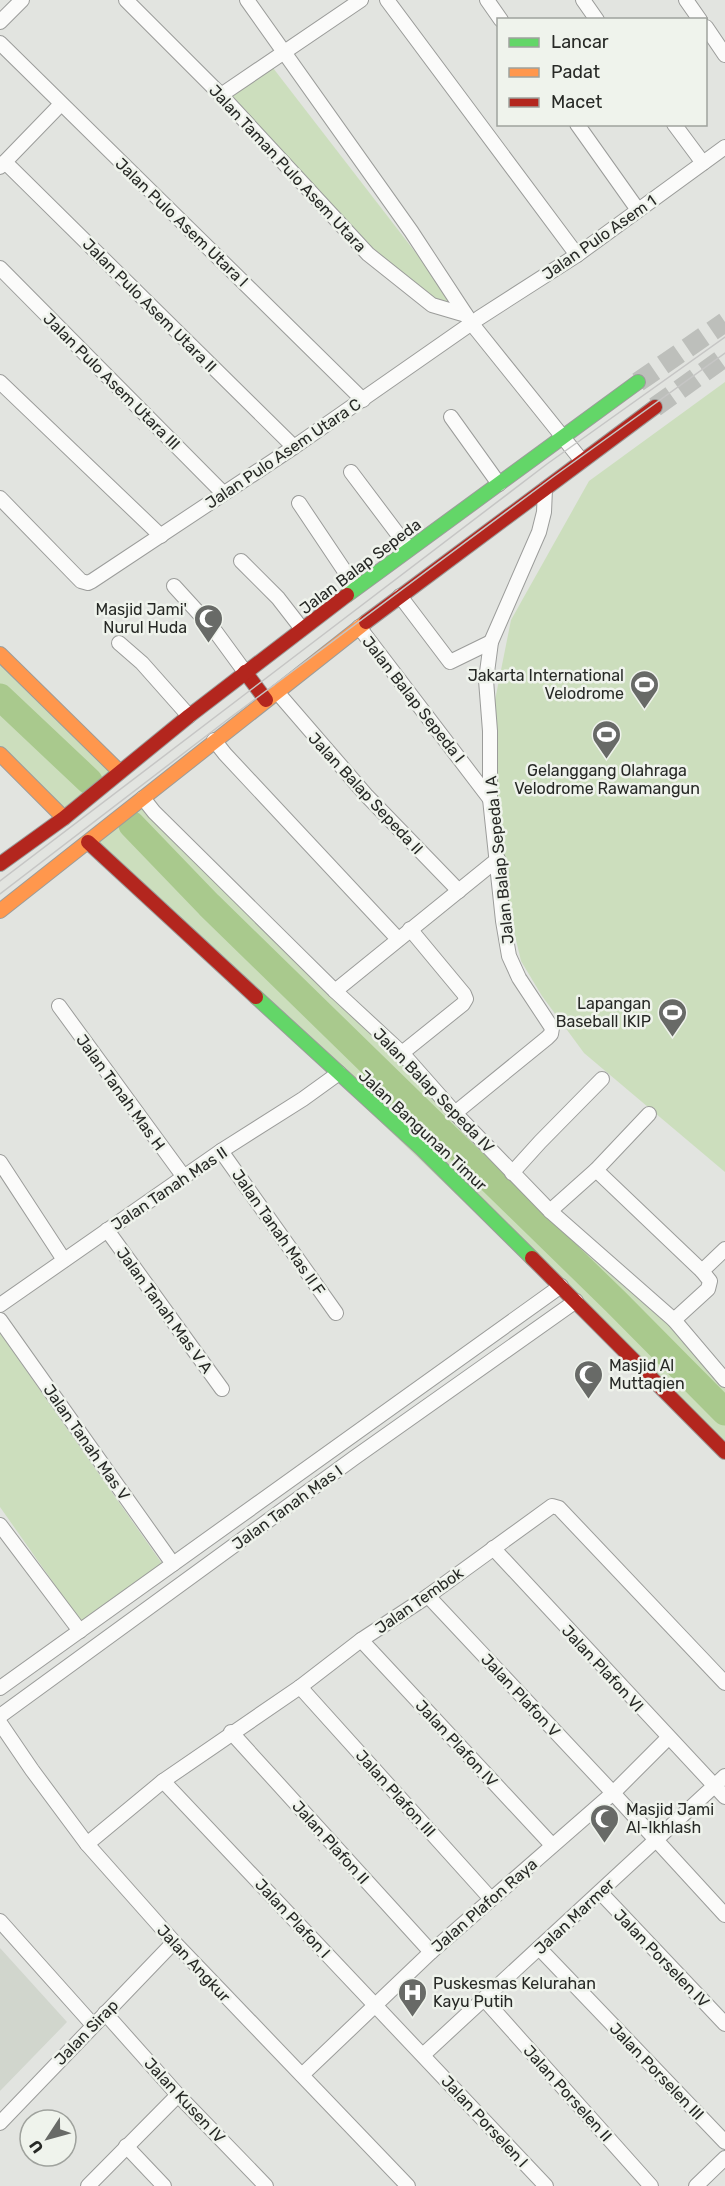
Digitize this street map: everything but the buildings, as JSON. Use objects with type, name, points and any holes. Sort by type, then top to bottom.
[{"type":"main road","name":"Jalan Balap Sepeda","points":[[34,839],[64,818],[245,672],[356,588],[638,382]]},
{"type":"main road","points":[[0,911],[68,860],[214,740],[359,627],[655,407]]},
{"type":"main road","points":[[0,654],[120,772]]},
{"type":"main road","points":[[245,672],[271,696]]},
{"type":"main road","points":[[0,754],[64,818]]},
{"type":"main road","points":[[0,856],[34,839]]},
{"type":"main road","points":[[0,864],[34,839]]},
{"type":"main road","name":"Jalan Bangunan Timur","points":[[88,842],[421,1148],[725,1452]]},
{"type":"street","points":[[0,22],[22,0]]},
{"type":"street","name":"Jalan Taman Pulo Asem Utara","points":[[126,0],[221,95],[368,254],[432,305],[469,319]]},
{"type":"street","points":[[247,0],[411,231],[469,319],[582,461]]},
{"type":"street","points":[[221,95],[361,0]]},
{"type":"street","points":[[387,0],[577,255]]},
{"type":"street","points":[[583,0],[596,18]]},
{"type":"street","points":[[686,0],[699,18]]},
{"type":"street","points":[[493,2],[500,18]]},
{"type":"street","points":[[707,30],[725,55]]},
{"type":"street","name":"Jalan Pulo Asem Utara I","points":[[0,44],[363,400]]},
{"type":"street","points":[[3,165],[62,104]]},
{"type":"street","points":[[578,126],[638,210]]},
{"type":"street","points":[[675,126],[703,163]]},
{"type":"street","name":"Jalan Pulo Asem 1","points":[[469,319],[577,255],[725,147]]},
{"type":"street","name":"Jalan Pulo Asem Utara II","points":[[3,165],[294,447]]},
{"type":"street","name":"Jalan Pulo Asem Utara III","points":[[0,268],[223,493]]},
{"type":"street","name":"Jalan Pulo Asem Utara C","points":[[0,498],[81,581],[88,583],[363,400],[469,319]]},
{"type":"street","points":[[0,382],[161,536]]},
{"type":"street","points":[[451,417],[499,484]]},
{"type":"street","points":[[351,472],[409,549]]},
{"type":"street","name":"Jalan Balap Sepeda I A","points":[[455,1113],[547,1038],[552,1031],[519,978],[509,956],[490,799],[490,731],[486,680],[491,642],[539,532],[544,512],[544,489]]},
{"type":"street","points":[[299,504],[356,588]]},
{"type":"street","points":[[241,561],[278,598],[302,629]]},
{"type":"street","points":[[174,586],[215,631],[245,672]]},
{"type":"street","points":[[400,596],[450,662],[491,642]]},
{"type":"street","name":"Jalan Balap Sepeda I","points":[[359,627],[490,799]]},
{"type":"street","points":[[119,643],[142,663],[189,716]]},
{"type":"street","name":"Jalan Balap Sepeda II","points":[[271,696],[459,891]]},
{"type":"street","points":[[214,740],[398,939]]},
{"type":"street","name":"Jalan Balap Sepeda IV","points":[[143,798],[154,812],[335,991],[402,1053],[455,1113],[550,1211],[674,1320],[725,1380]]},
{"type":"street","points":[[335,991],[498,859]]},
{"type":"street","points":[[402,1053],[463,1004],[465,999],[464,993],[410,929]]},
{"type":"street","name":"Jalan Tanah Mas H","points":[[59,1006],[184,1178]]},
{"type":"street","name":"Jalan Tanah Mas II","points":[[0,1305],[221,1151],[303,1099],[339,1073]]},
{"type":"street","points":[[512,1173],[602,1079]]},
{"type":"street","points":[[550,1211],[596,1170],[650,1114]]},
{"type":"street","name":"Jalan Tanah Mas II F","points":[[221,1151],[336,1312]]},
{"type":"street","points":[[0,1162],[64,1260]]},
{"type":"street","points":[[596,1170],[710,1281],[710,1286],[674,1320]]},
{"type":"street","name":"Jalan Tanah Mas V A","points":[[107,1230],[222,1389]]},
{"type":"street","points":[[702,1271],[725,1249]]},
{"type":"street","name":"Jalan Tanah Mas I","points":[[0,1688],[561,1286]]},
{"type":"street","name":"Jalan Tanah Mas I","points":[[0,1716],[354,1458],[576,1301]]},
{"type":"street","name":"Jalan Tanah Mas V","points":[[0,1320],[173,1564]]},
{"type":"street","name":"Jalan Tembok","points":[[87,1844],[163,1781],[231,1732],[300,1687],[361,1640],[428,1596],[549,1508],[555,1506],[725,1683]]},
{"type":"street","points":[[0,1525],[80,1631]]},
{"type":"street","name":"Jalan Plafon VI","points":[[492,1548],[668,1738],[720,1781],[725,1797]]},
{"type":"street","name":"Jalan Plafon V","points":[[428,1596],[725,1915]]},
{"type":"street","name":"Jalan Plafon IV","points":[[361,1640],[552,1845]]},
{"type":"street","name":"Jalan Plafon III","points":[[300,1687],[492,1899]]},
{"type":"street","name":"Jalan Angkur","points":[[0,1723],[87,1844],[174,1942],[408,2186]]},
{"type":"street","name":"Jalan Plafon II","points":[[231,1732],[431,1952]]},
{"type":"street","name":"Jalan Plafon Raya","points":[[302,2075],[431,1952],[613,1793],[668,1738]]},
{"type":"street","name":"Jalan Plafon I","points":[[163,1781],[423,2055]]},
{"type":"street","name":"Jalan Marmer","points":[[423,2055],[720,1781]]},
{"type":"street","name":"Jalan Porselen IV","points":[[600,1892],[725,2024]]},
{"type":"street","points":[[0,1921],[93,2025]]},
{"type":"street","name":"Jalan Sirap","points":[[0,2123],[174,1942]]},
{"type":"street","name":"Jalan Porselen III","points":[[539,1948],[725,2142]]},
{"type":"street","name":"Jalan Porselen II","points":[[484,1999],[651,2186]]},
{"type":"street","name":"Jalan Kusen IV","points":[[105,2013],[178,2095],[266,2186]]},
{"type":"street","name":"Jalan Porselen I","points":[[423,2055],[546,2186]]},
{"type":"street","points":[[88,2186],[178,2095]]},
{"type":"street","points":[[126,2146],[164,2186]]},
{"type":"street","points":[[696,2186],[725,2158]]},
{"type":"shaded area","points":[[0,1948],[67,2022],[0,2091]]},
{"type":"green space","points":[[270,64],[460,310],[427,298],[215,102]]},
{"type":"green space","name":"Gelanggang Olahraga Velodrome Rawamangun","points":[[725,382],[725,1172],[584,1053],[542,996],[521,961],[486,813],[494,705],[511,620],[589,481]]},
{"type":"green space","points":[[0,654],[120,772],[64,818],[0,754]]},
{"type":"green space","points":[[143,798],[455,1113],[674,1320],[725,1380],[725,1452],[88,842]]},
{"type":"green space","points":[[0,1333],[163,1565],[81,1622],[0,1507]]},
{"type":"waterway","points":[[0,697],[89,781]]},
{"type":"waterway","points":[[132,825],[209,905],[616,1302],[725,1412]]},
{"type":"tunnel","points":[[638,382],[725,322]]},
{"type":"tunnel","points":[[655,407],[725,357]]},
{"type":"tram line","points":[[0,881],[547,464],[725,337]]},
{"type":"tram line","points":[[0,894],[227,720],[553,477],[725,353]]},
{"type":"traffic: fast","points":[[347,595],[638,382]]},
{"type":"traffic: fast","points":[[256,997],[421,1148],[532,1258]]},
{"type":"traffic: slow","points":[[0,911],[366,622]]},
{"type":"traffic: slow","points":[[0,654],[120,772]]},
{"type":"traffic: slow","points":[[0,754],[64,818]]},
{"type":"traffic: jam","points":[[366,622],[655,407]]},
{"type":"traffic: jam","points":[[0,864],[64,818],[189,716],[347,595]]},
{"type":"traffic: jam","points":[[245,672],[266,700]]},
{"type":"traffic: jam","points":[[88,842],[256,997]]},
{"type":"traffic: jam","points":[[532,1258],[725,1452]]},
{"type":"place","name":"Masjid Jami' Nurul Huda","points":[[208,644]]},
{"type":"place","name":"Jakarta International Velodrome","points":[[645,710]]},
{"type":"place","name":"Gelanggang Olahraga Velodrome Rawamangun","points":[[607,760]]},
{"type":"place","name":"Lapangan Baseball IKIP","points":[[672,1038]]},
{"type":"place","name":"Masjid Al Muttaqien","points":[[588,1400]]},
{"type":"place","name":"Masjid Jami Al-Ikhlash","points":[[605,1844]]},
{"type":"place","name":"Puskesmas Kelurahan Kayu Putih","points":[[412,2018]]}]
